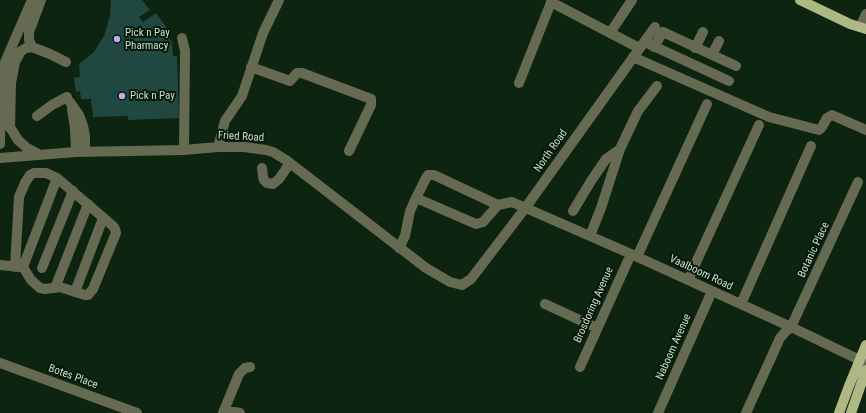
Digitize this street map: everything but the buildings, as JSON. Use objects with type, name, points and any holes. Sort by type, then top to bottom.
[{"type":"main road","points":[[800,0],[859,27],[866,36]]},
{"type":"main road","points":[[840,413],[848,386],[863,361],[866,345]]},
{"type":"main road","points":[[851,413],[866,370]]},
{"type":"main road","points":[[843,413],[850,399],[855,399]]},
{"type":"street","points":[[0,144],[1,77],[9,52],[32,0]]},
{"type":"street","points":[[32,47],[29,40],[29,32],[41,0]]},
{"type":"street","points":[[218,147],[225,121],[242,96],[263,33],[279,0]]},
{"type":"street","points":[[610,33],[632,0]]},
{"type":"street","points":[[519,83],[552,1],[638,50],[779,119],[819,130],[827,118],[832,115],[866,130]]},
{"type":"street","points":[[859,27],[866,14]]},
{"type":"street","name":"North Road","points":[[462,285],[471,279],[526,207],[655,27]]},
{"type":"street","points":[[654,47],[663,32],[736,66]]},
{"type":"street","points":[[692,64],[703,32]]},
{"type":"street","points":[[182,38],[185,51],[184,150]]},
{"type":"street","points":[[712,55],[719,41]]},
{"type":"street","points":[[10,128],[11,83],[13,68],[14,62],[21,51],[32,47],[66,62]]},
{"type":"street","points":[[638,50],[654,47],[729,81]]},
{"type":"street","points":[[251,67],[290,81],[297,73],[302,73],[371,99],[371,105],[349,151]]},
{"type":"street","points":[[590,236],[601,208],[620,148],[636,116],[657,86]]},
{"type":"street","points":[[37,116],[52,105],[67,97]]},
{"type":"street","name":"Brosdoring Avenue","points":[[580,367],[597,328],[707,104]]},
{"type":"street","points":[[1,109],[10,128],[18,140],[27,148],[38,154]]},
{"type":"street","points":[[688,280],[759,125]]},
{"type":"street","points":[[741,304],[811,146]]},
{"type":"street","name":"Fried Road","points":[[0,158],[38,154],[184,150],[218,147],[244,147],[266,150],[278,154],[399,248],[443,279],[454,284],[462,285]]},
{"type":"street","points":[[573,211],[603,163],[610,155],[620,148]]},
{"type":"street","points":[[262,168],[264,180],[267,183],[273,184],[279,179],[290,163]]},
{"type":"street","points":[[0,265],[19,267],[35,285],[45,289],[65,288],[88,295],[91,293],[116,233],[113,226],[57,178],[46,172],[30,175],[19,197],[18,204],[19,267]]},
{"type":"street","points":[[399,248],[405,236],[410,211],[416,198],[428,175],[434,175],[498,205],[483,222],[476,224],[416,198]]},
{"type":"street","points":[[19,267],[57,178]]},
{"type":"street","name":"Botanic Place","points":[[746,413],[780,338],[791,327],[858,182]]},
{"type":"street","points":[[42,268],[73,191]]},
{"type":"street","name":"Vaalboom Road","points":[[498,205],[512,202],[526,207],[634,255],[863,361]]},
{"type":"street","points":[[55,288],[88,204]]},
{"type":"street","points":[[76,292],[103,218]]},
{"type":"street","name":"Naboom Avenue","points":[[658,413],[712,291]]},
{"type":"street","points":[[545,304],[597,328]]},
{"type":"street","name":"Botes Place","points":[[0,363],[117,410],[137,413]]},
{"type":"street","points":[[230,412],[238,374],[245,368],[250,367]]},
{"type":"place","name":"Pick n Pay Pharmacy","points":[[117,39]]},
{"type":"place","name":"Pick n Pay","points":[[122,96]]}]
